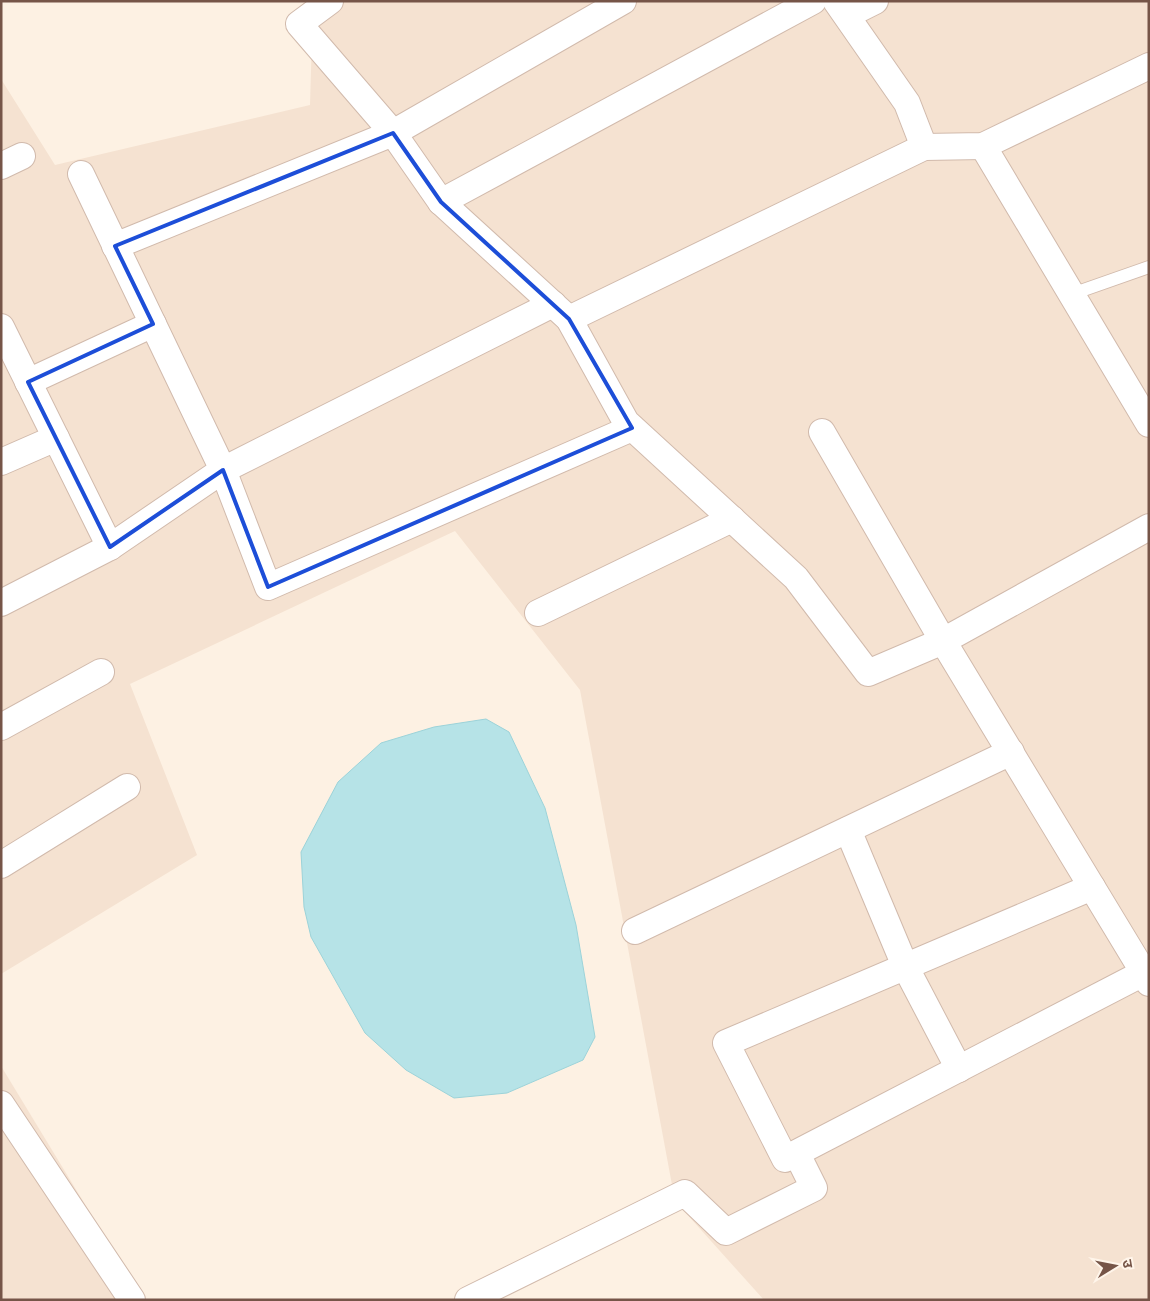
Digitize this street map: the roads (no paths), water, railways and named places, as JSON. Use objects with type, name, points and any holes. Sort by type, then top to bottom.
[{"type":"street","points":[[330,1],[298,24],[393,133],[441,202],[561,311],[626,422],[796,578],[868,673],[943,641],[1149,527]]},
{"type":"street","points":[[115,246],[393,133],[623,1]]},
{"type":"street","points":[[441,202],[812,1]]},
{"type":"street","points":[[875,1],[841,8],[907,103],[924,147]]},
{"type":"street","points":[[1,603],[110,547],[223,470],[561,311],[924,147],[983,146],[1149,66]]},
{"type":"street","points":[[983,146],[1149,424]]},
{"type":"street","points":[[81,174],[223,470],[268,587],[632,428]]},
{"type":"street","points":[[28,382],[153,324]]},
{"type":"street","points":[[1,327],[110,547]]},
{"type":"street","points":[[822,432],[943,641],[1147,975],[959,1069],[786,1159],[726,1043],[1092,887]]},
{"type":"street","points":[[1,462],[56,438]]},
{"type":"street","points":[[538,613],[732,519]]},
{"type":"street","points":[[1,727],[101,672]]},
{"type":"street","points":[[635,931],[1010,752]]},
{"type":"street","points":[[1,865],[127,787]]},
{"type":"street","points":[[848,830],[905,966],[959,1069]]},
{"type":"street","points":[[1,1104],[132,1300]]},
{"type":"street","points":[[468,1300],[685,1192],[726,1232],[814,1188],[797,1154]]},
{"type":"lane","points":[[1072,294],[1149,268]]},
{"type":"water","points":[[486,719],[509,732],[545,808],[576,925],[595,1037],[583,1060],[507,1093],[454,1098],[406,1070],[365,1033],[311,937],[304,907],[301,852],[338,782],[381,743],[434,727]]}]
